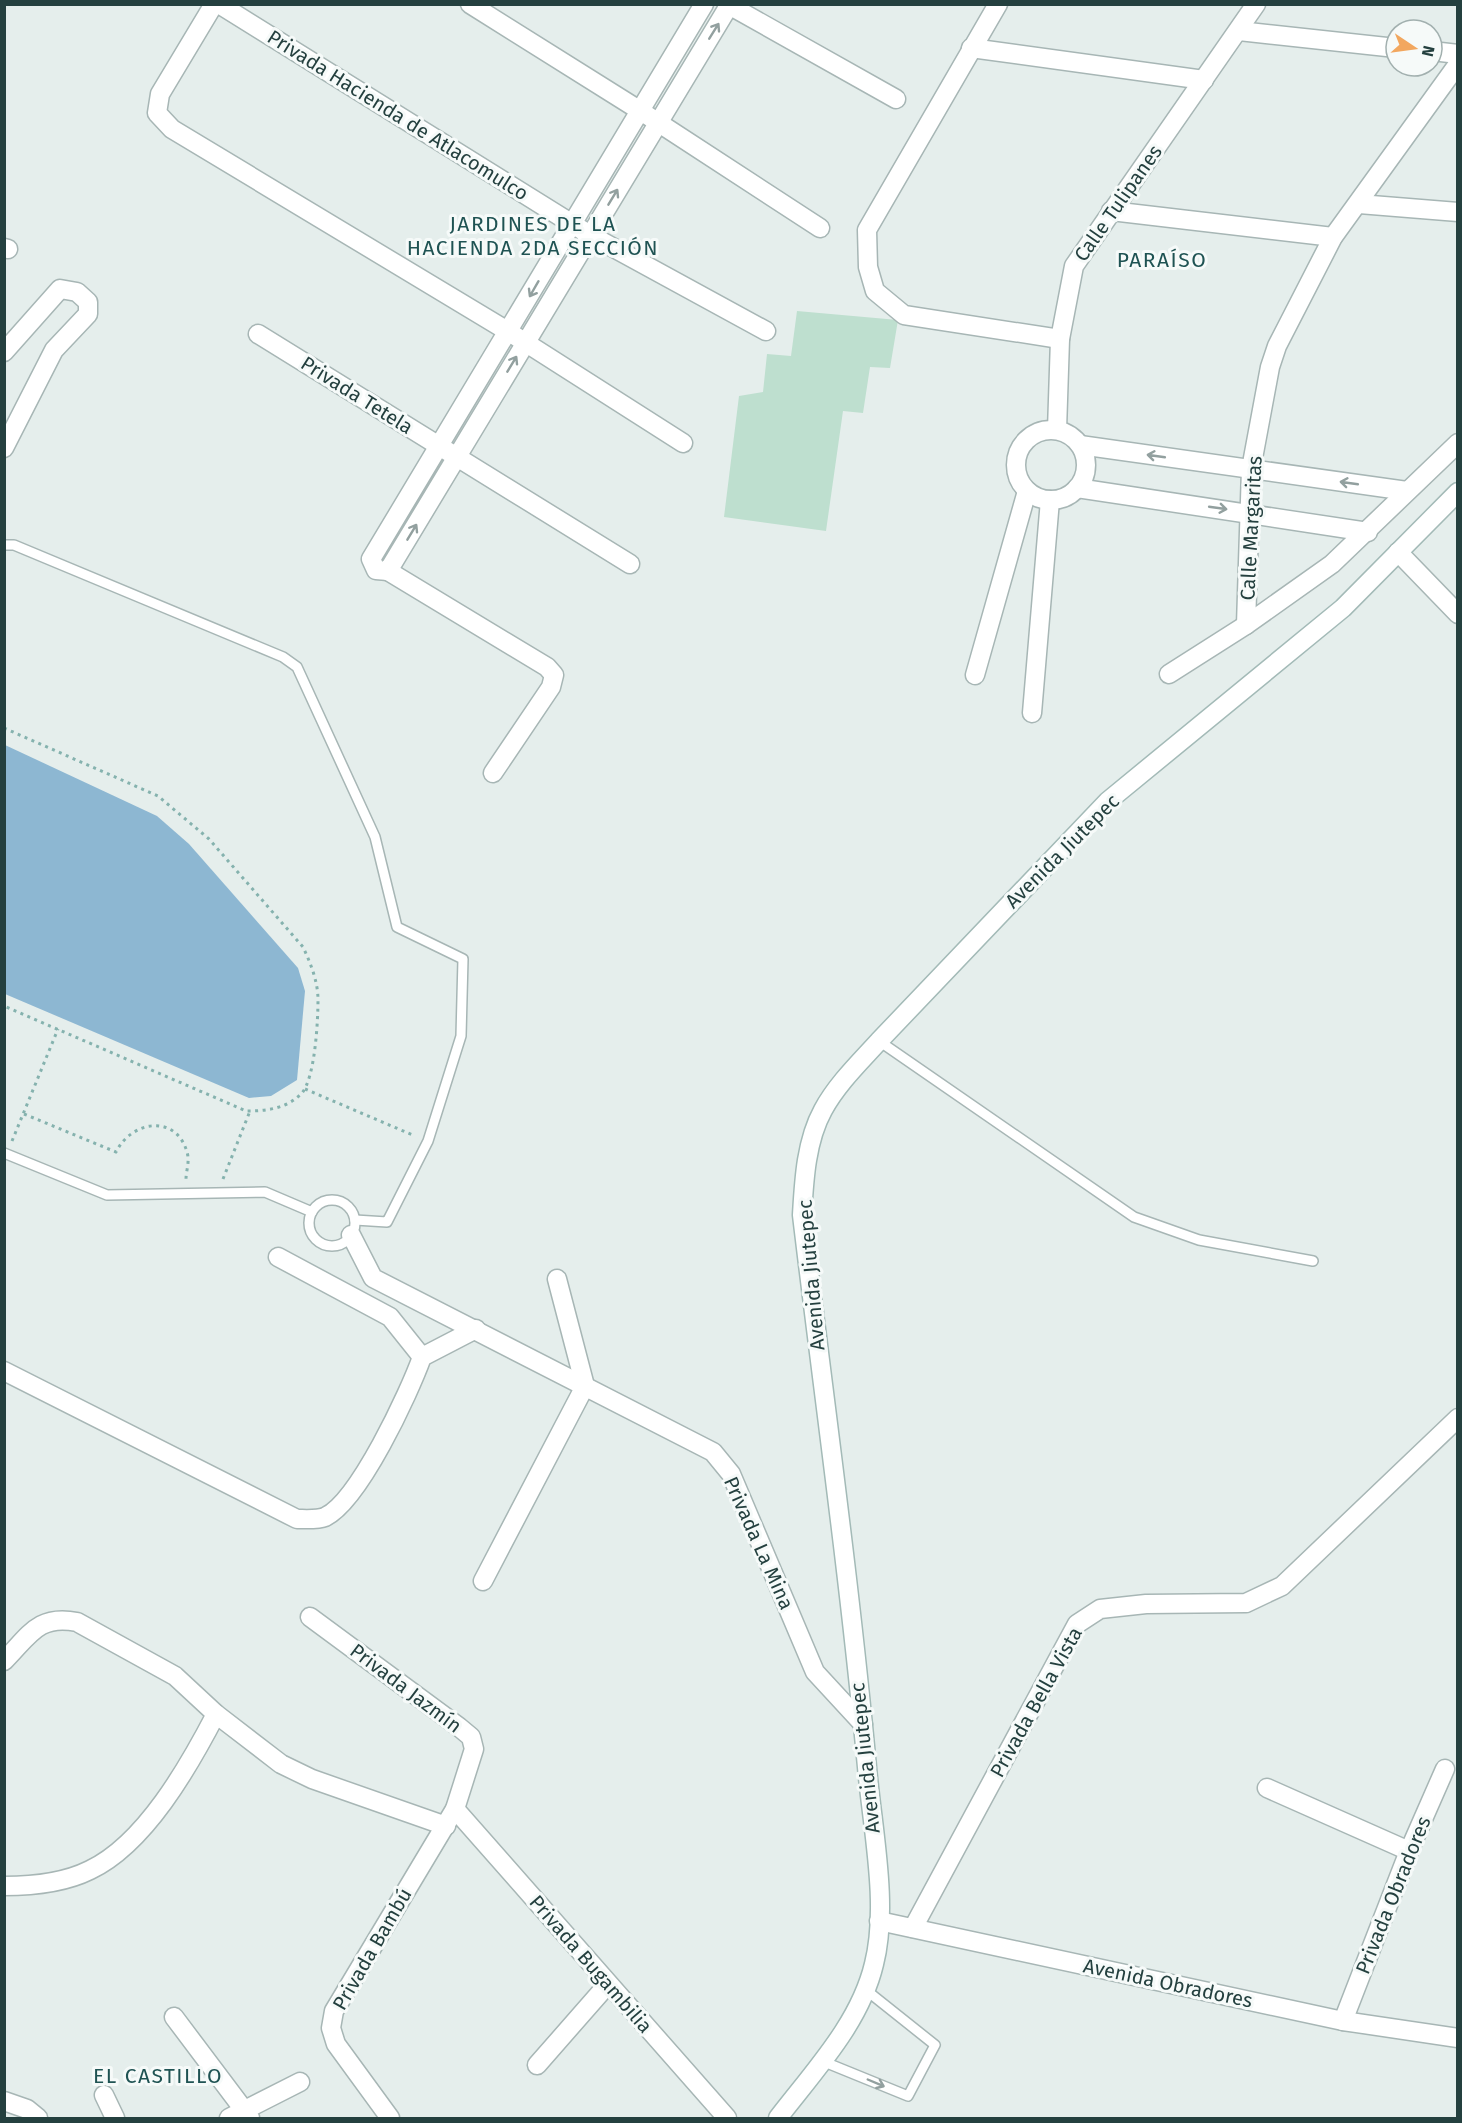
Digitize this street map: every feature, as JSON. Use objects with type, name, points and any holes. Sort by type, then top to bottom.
[{"type":"street","points":[[217,4],[160,94],[157,113],[172,129],[509,332],[683,443]]},
{"type":"street","name":"Privada Hacienda de Atlacomulco","points":[[217,4],[590,235],[766,331]]},
{"type":"street","points":[[470,4],[658,122],[820,228]]},
{"type":"street","points":[[493,773],[551,687],[554,675],[547,667],[388,571],[376,570],[371,559],[704,4]]},
{"type":"street","points":[[998,4],[867,230],[868,267],[875,291],[904,315],[1060,339]]},
{"type":"street","name":"Calle Tulipanes","points":[[1057,430],[1060,339],[1074,267],[1256,4]]},
{"type":"street","points":[[388,571],[729,5],[896,99]]},
{"type":"street","points":[[1239,31],[1384,47]]},
{"type":"street","points":[[971,48],[1204,80]]},
{"type":"street","points":[[1359,204],[1458,64]]},
{"type":"street","points":[[1359,204],[1458,212]]},
{"type":"street","name":"Calle Margaritas","points":[[1246,625],[1251,469],[1270,367],[1277,346],[1333,237],[1359,204]]},
{"type":"street","points":[[1112,211],[1333,237]]},
{"type":"street","points":[[4,352],[60,289],[77,292],[88,302],[88,314],[54,350],[4,448]]},
{"type":"street","name":"Privada Tetela","points":[[258,334],[630,564]]},
{"type":"street","points":[[1042,430],[1057,430],[1066,433],[1080,445],[1086,462],[1085,472],[1077,488],[1070,495],[1050,500],[1038,498],[1027,491],[1018,479],[1016,464],[1020,449],[1029,437],[1042,430]]},
{"type":"street","points":[[1169,674],[1246,625],[1332,564],[1368,532],[1458,442]]},
{"type":"street","points":[[1080,445],[1407,491]]},
{"type":"street","points":[[1077,488],[1248,512],[1368,532]]},
{"type":"street","points":[[975,675],[1027,491]]},
{"type":"street","name":"Avenida Jiutepec","points":[[778,2118],[852,2018],[866,1990],[875,1962],[879,1921],[863,1724],[802,1215],[805,1167],[822,1111],[846,1077],[879,1041],[1108,801],[1343,608],[1458,492]]},
{"type":"street","points":[[1032,713],[1050,500]]},
{"type":"street","points":[[1398,552],[1458,614]]},
{"type":"street","name":"Privada La Mina","points":[[353,1227],[373,1278],[713,1452],[731,1474],[814,1672],[863,1724]]},
{"type":"street","points":[[278,1257],[390,1317],[423,1357]]},
{"type":"street","points":[[483,1581],[585,1386],[557,1279]]},
{"type":"street","points":[[4,1371],[297,1519],[325,1517],[354,1490],[408,1395],[423,1357],[476,1329]]},
{"type":"street","name":"Privada Bella Vista","points":[[913,1928],[1077,1624],[1100,1608],[1146,1604],[1246,1603],[1282,1586],[1458,1418]]},
{"type":"street","name":"Privada Jazmín","points":[[310,1617],[471,1737],[474,1749],[455,1809]]},
{"type":"street","points":[[4,1661],[43,1622],[58,1618],[77,1622],[175,1676],[216,1714],[281,1764],[312,1779],[446,1826]]},
{"type":"street","points":[[4,1886],[59,1882],[91,1870],[129,1843],[188,1768],[216,1714]]},
{"type":"street","name":"Privada Obradores","points":[[1343,2021],[1409,1851],[1445,1769]]},
{"type":"street","points":[[1267,1788],[1409,1851]]},
{"type":"street","name":"Privada Bambú","points":[[390,2118],[336,2044],[331,2028],[332,2019],[334,2011],[455,1809]]},
{"type":"street","name":"Privada Bugambilia","points":[[455,1809],[727,2118]]},
{"type":"street","name":"Avenida Obradores","points":[[879,1921],[1343,2021],[1458,2038]]},
{"type":"street","points":[[537,2064],[608,1984]]},
{"type":"street","points":[[174,2017],[248,2115]]},
{"type":"street","points":[[229,2118],[248,2115],[300,2082]]},
{"type":"street","points":[[104,2095],[115,2118]]},
{"type":"street","points":[[4,2101],[27,2109],[38,2118]]},
{"type":"lane","points":[[4,545],[14,545],[283,657],[297,667],[375,837],[397,927],[463,959],[460,1036],[428,1141],[387,1222],[353,1227],[340,1244],[333,1246],[320,1242],[311,1231],[312,1212],[319,1204],[334,1200],[348,1206],[353,1227]]},
{"type":"lane","points":[[879,1041],[1134,1218],[1199,1240],[1313,1261]]},
{"type":"lane","points":[[6,1153],[107,1195],[265,1192],[312,1212]]},
{"type":"lane","points":[[822,2061],[908,2096],[935,2045],[866,1990]]},
{"type":"path","points":[[4,728],[158,796],[209,839],[303,947],[312,968],[318,1000],[310,1078],[301,1094],[272,1111],[250,1111],[4,1006]]},
{"type":"path","points":[[6,1153],[58,1029]]},
{"type":"path","points":[[304,1089],[428,1141]]},
{"type":"path","points":[[222,1181],[250,1111]]},
{"type":"path","points":[[24,1114],[116,1152],[130,1132],[152,1125],[163,1127],[181,1140],[189,1161],[184,1178],[192,1182]]},
{"type":"green space","points":[[797,311],[898,320],[890,368],[870,367],[863,413],[843,411],[826,531],[724,517],[739,396],[763,392],[767,354],[791,356]]},
{"type":"water","points":[[5,745],[157,816],[189,844],[298,968],[305,991],[297,1080],[271,1096],[249,1098],[5,994]]},
{"type":"district","name":"JARDINES DE LA HACIENDA 2DA SECCIÓN","points":[[533,236]]},
{"type":"district","name":"PARAÍSO","points":[[1162,260]]},
{"type":"district","name":"EL CASTILLO","points":[[158,2076]]}]
